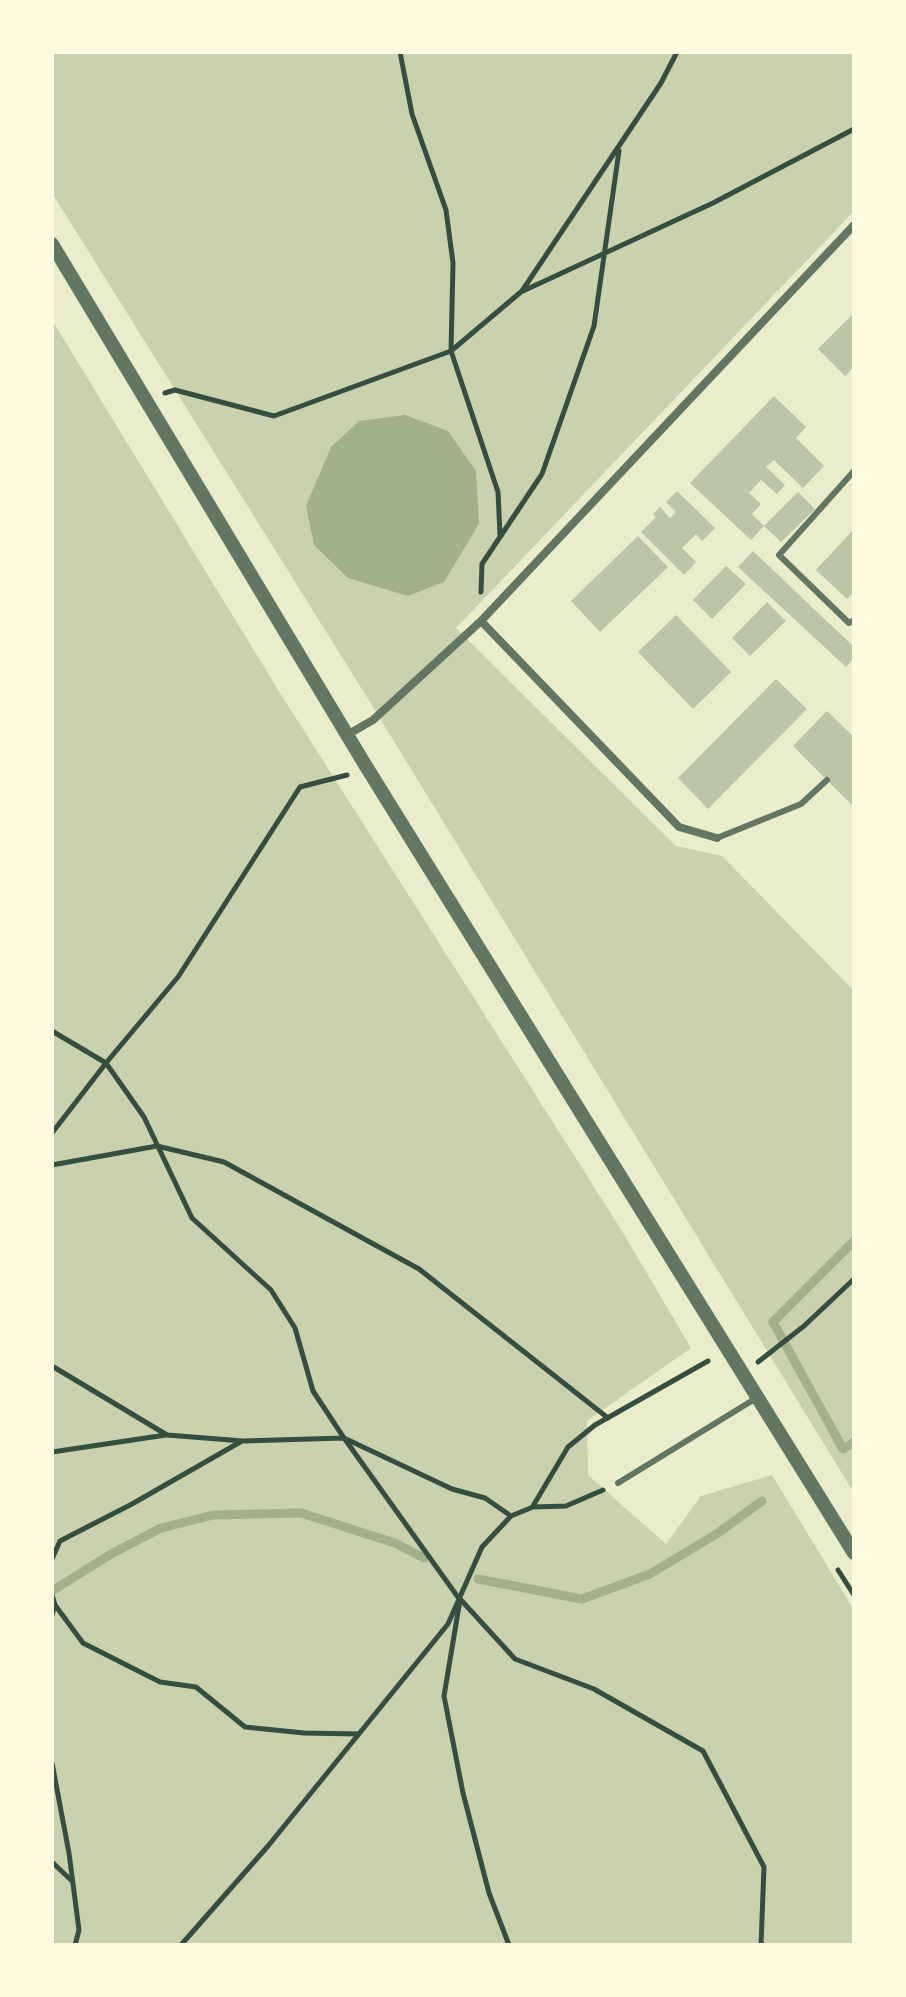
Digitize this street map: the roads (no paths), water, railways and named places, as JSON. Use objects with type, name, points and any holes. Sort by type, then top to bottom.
[{"type":"street","points":[[347,735],[373,720],[481,621],[854,225]]},
{"type":"street","points":[[52,244],[364,763],[854,1553]]},
{"type":"street","points":[[481,621],[679,827],[717,838]]},
{"type":"lane","points":[[854,471],[779,555],[849,623],[854,620]]},
{"type":"lane","points":[[717,838],[801,804],[827,780]]},
{"type":"lane","points":[[618,1483],[758,1397]]},
{"type":"waterway","points":[[854,1241],[773,1322],[843,1449],[854,1442]]},
{"type":"waterway","points":[[478,1579],[582,1599],[650,1574],[718,1533],[762,1501]]},
{"type":"waterway","points":[[52,1591],[111,1554],[161,1528],[213,1515],[301,1513],[395,1543],[424,1558]]}]
